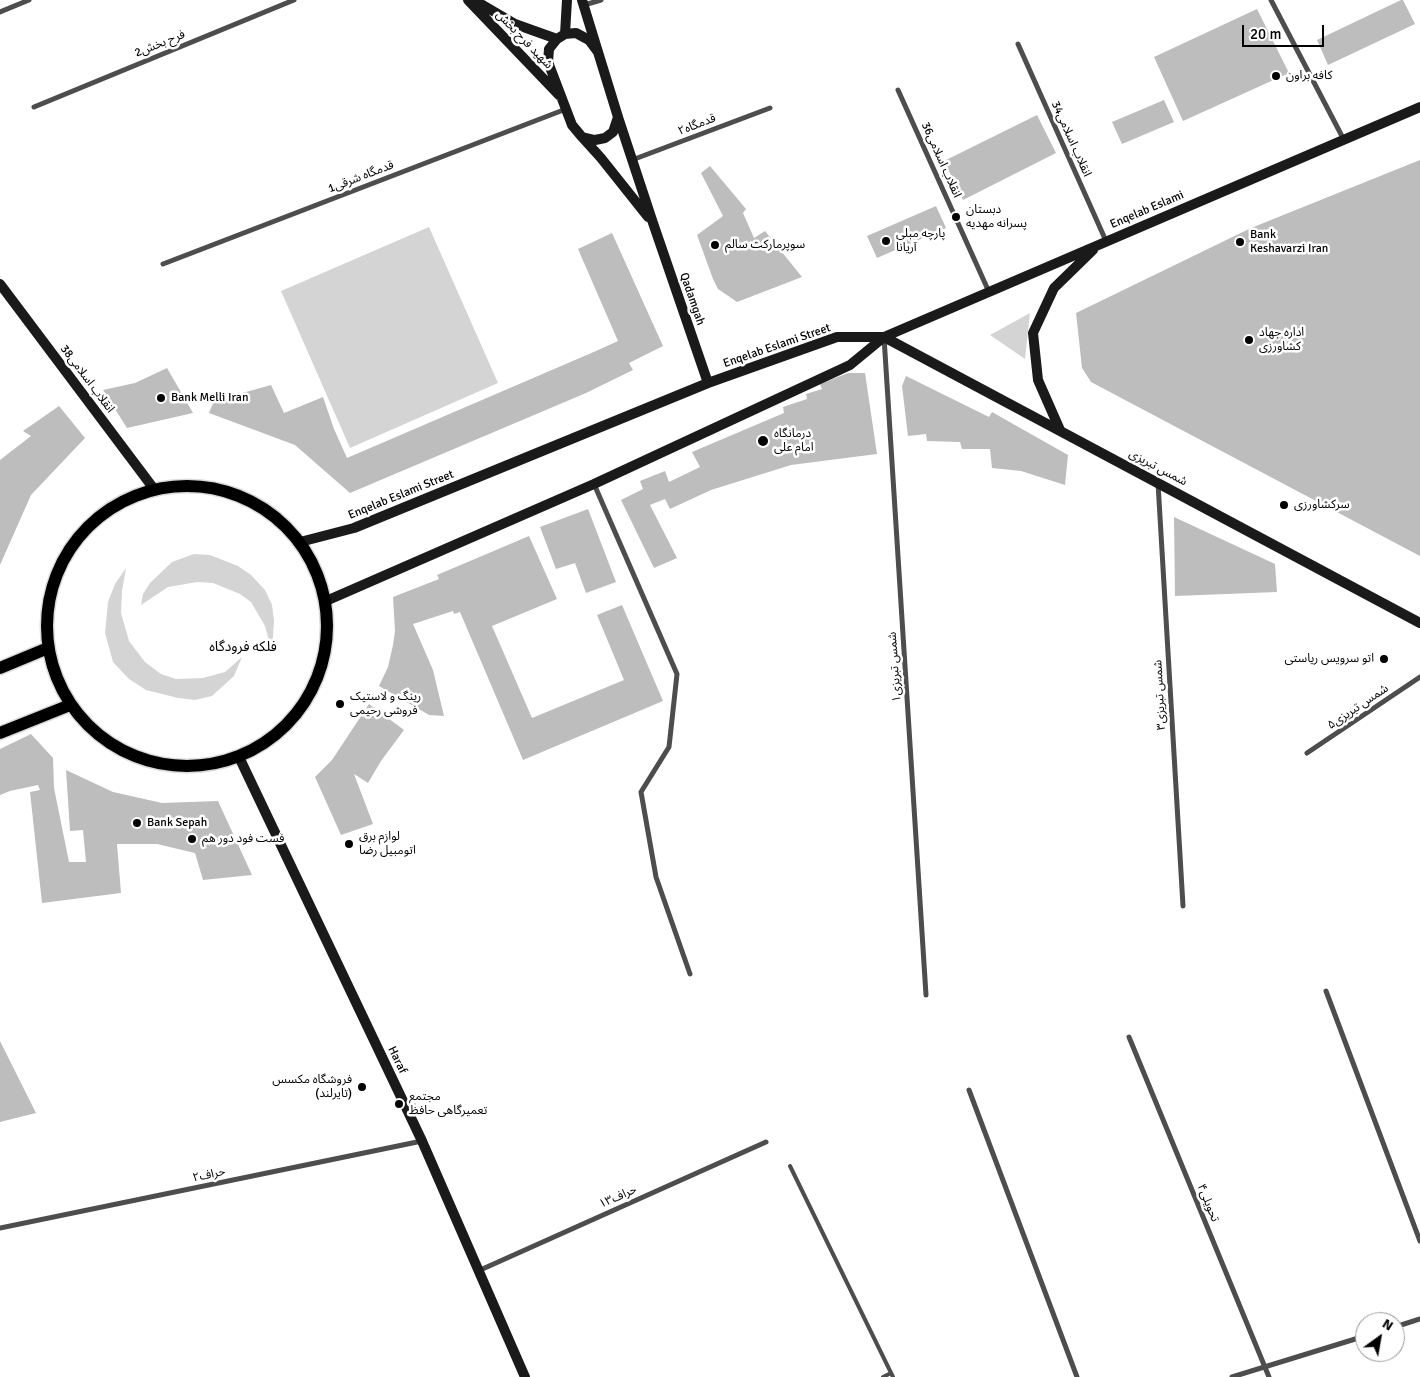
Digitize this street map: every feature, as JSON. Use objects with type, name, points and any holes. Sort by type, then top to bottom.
[{"type":"main road","name":"شهید فرح بخش","points":[[468,0],[562,98]]},
{"type":"main road","name":"شهید فرح بخش","points":[[474,0],[515,24],[561,37],[576,33],[589,40],[598,52]]},
{"type":"main road","points":[[561,37],[567,0]]},
{"type":"main road","points":[[583,2],[598,52]]},
{"type":"main road","name":"Qadamgah","points":[[561,37],[549,49],[548,62],[572,125],[653,223]]},
{"type":"main road","name":"Qadamgah","points":[[598,52],[632,160],[708,383]]},
{"type":"main road","name":"Enqelab Eslami","points":[[884,337],[1420,107]]},
{"type":"main road","points":[[582,137],[595,140],[605,138],[613,132],[618,117]]},
{"type":"main road","points":[[1060,430],[1038,380],[1033,333],[1054,288],[1103,243]]},
{"type":"main road","name":"38انقلاب اسلامی","points":[[0,284],[154,490]]},
{"type":"main road","name":"Enqelab Eslami Street","points":[[300,542],[354,528],[708,383],[837,337],[884,337]]},
{"type":"main road","points":[[326,601],[594,484],[850,365],[884,337]]},
{"type":"main road","name":"شمس تبریزی","points":[[884,337],[1420,623]]},
{"type":"main road","points":[[195,486],[235,494],[271,513],[300,542],[312,560],[326,601],[326,649],[310,695],[280,732],[239,757],[202,766],[164,765],[128,754],[96,733],[70,705],[56,677],[48,648],[48,606],[59,566],[82,531],[115,505],[154,490],[195,486]]},
{"type":"main road","points":[[0,668],[48,648]]},
{"type":"main road","points":[[0,733],[70,705]]},
{"type":"main road","name":"Haraf","points":[[239,757],[422,1141],[525,1377]]},
{"type":"street","points":[[0,12],[29,0]]},
{"type":"street","name":"2فرح بخش","points":[[34,107],[294,0]]},
{"type":"street","points":[[583,2],[601,0]]},
{"type":"street","points":[[1271,0],[1344,140]]},
{"type":"street","name":"34انقلاب اسلامی","points":[[1018,44],[1103,243]]},
{"type":"street","name":"36انقلاب اسلامی","points":[[898,90],[989,292]]},
{"type":"street","name":"قدمگاه۲","points":[[632,160],[770,108]]},
{"type":"street","name":"1قدمگاه شرقی","points":[[163,264],[566,109]]},
{"type":"street","name":"شمس تبریزی۱","points":[[884,337],[926,995]]},
{"type":"street","name":"شمس تبریزی۳","points":[[1158,482],[1183,906]]},
{"type":"street","points":[[594,484],[677,674],[669,747],[641,792],[656,877],[690,974]]},
{"type":"street","name":"۵شمس تبریزی","points":[[1307,753],[1420,677]]},
{"type":"street","points":[[1326,992],[1420,1241]]},
{"type":"street","name":"تحویلی۴","points":[[1129,1037],[1269,1377]]},
{"type":"street","points":[[969,1090],[1077,1377]]},
{"type":"street","name":"حراف۲","points":[[0,1228],[422,1141]]},
{"type":"street","name":"حراف۱۳","points":[[478,1271],[766,1142]]},
{"type":"street","points":[[1405,1324],[1420,1319]]},
{"type":"street","points":[[1232,1377],[1355,1339]]},
{"type":"lane","points":[[790,1166],[892,1375],[883,1377]]},
{"type":"shaded area","points":[[429,227],[498,383],[350,448],[281,291]]},
{"type":"shaded area","points":[[1030,313],[1025,359],[990,335]]},
{"type":"shaded area","points":[[194,554],[210,555],[238,566],[251,575],[265,590],[272,605],[274,621],[272,651],[265,626],[251,602],[240,594],[213,583],[197,582],[168,587],[141,605],[143,594],[150,583],[172,562]]},
{"type":"shaded area","points":[[126,568],[121,613],[129,641],[145,662],[161,674],[176,679],[203,678],[225,672],[242,657],[234,676],[212,696],[195,700],[146,690],[129,679],[113,662],[105,633],[108,602],[115,584]]},
{"type":"building","points":[[1403,0],[1415,24],[1328,65],[1317,40]]},
{"type":"building","points":[[1257,9],[1289,73],[1183,121],[1154,57]]},
{"type":"building","points":[[1164,100],[1174,122],[1122,144],[1112,122]]},
{"type":"building","points":[[1037,115],[1056,153],[963,200],[944,161]]},
{"type":"building","name":"اداره جهاد کشاورزی","points":[[1420,160],[1420,556],[1091,382],[1082,368],[1076,313],[1251,228]]},
{"type":"building","points":[[710,166],[746,209],[743,213],[754,238],[765,231],[802,277],[737,302],[718,289],[697,235],[723,216],[701,173]]},
{"type":"building","points":[[936,206],[946,228],[877,258],[867,236]]},
{"type":"building","points":[[612,233],[663,346],[629,363],[633,370],[586,393],[350,493],[295,445],[209,413],[214,401],[271,385],[284,413],[323,397],[347,458],[596,351],[618,341],[578,249]]},
{"type":"building","name":"Bank Melli Iran","points":[[167,368],[193,413],[127,428],[103,390],[135,383]]},
{"type":"building","points":[[848,373],[865,373],[877,454],[791,465],[711,490],[670,509],[665,499],[650,505],[677,558],[654,568],[621,500],[643,489],[640,481],[665,471],[669,482],[700,467],[692,452],[784,413],[783,407],[807,399],[806,394],[822,389],[820,384]]},
{"type":"building","points":[[906,376],[989,417],[992,412],[1068,455],[1065,485],[1021,471],[992,468],[990,449],[962,449],[960,442],[927,441],[926,434],[908,436],[902,386]]},
{"type":"building","points":[[59,406],[85,438],[31,495],[0,565],[0,460],[31,436],[23,431]]},
{"type":"building","points":[[588,509],[616,582],[586,593],[575,563],[556,569],[540,527]]},
{"type":"building","points":[[1174,517],[1275,564],[1277,592],[1175,596]]},
{"type":"building","points":[[529,536],[557,599],[492,626],[532,718],[624,680],[597,615],[622,605],[663,701],[523,760],[460,612],[454,614],[453,611],[413,624],[433,670],[444,716],[429,715],[379,686],[388,667],[393,645],[395,631],[393,597],[439,579],[437,575]]},
{"type":"building","points":[[369,704],[404,730],[381,761],[368,783],[354,774],[373,824],[341,835],[315,777],[332,760]]},
{"type":"building","points":[[31,734],[53,758],[54,788],[69,862],[86,862],[83,830],[70,831],[66,770],[113,792],[162,803],[218,801],[252,875],[203,880],[195,853],[157,844],[117,844],[121,893],[42,903],[30,792],[40,790],[38,785],[0,795],[0,749]]},
{"type":"building","points":[[0,1041],[36,1113],[0,1122]]},
{"type":"place","name":"کافه براون","points":[[1276,76]]},
{"type":"place","name":"دبستان پسرانه مهدیه","points":[[956,217]]},
{"type":"place","name":"پارچه مبلی آریانا","points":[[886,241]]},
{"type":"place","name":"Bank Keshavarzi Iran","points":[[1240,242]]},
{"type":"place","name":"سوپرمارکت سالم","points":[[715,245]]},
{"type":"place","name":"اداره جهاد کشاورزی","points":[[1249,340]]},
{"type":"place","name":"Bank Melli Iran","points":[[161,398]]},
{"type":"place","name":"درمانگاه امام علی","points":[[763,441]]},
{"type":"place","name":"سرکشاورزی","points":[[1284,505]]},
{"type":"place","name":"اتو سرویس ریاستی","points":[[1384,659]]},
{"type":"place","name":"رینگ و لاستیک فروشی رحیمی","points":[[340,704]]},
{"type":"place","name":"Bank Sepah","points":[[137,823]]},
{"type":"place","name":"فست فود دور هم","points":[[192,839]]},
{"type":"place","name":"لوازم برق اتومبیل رضا","points":[[349,844]]},
{"type":"place","name":"فروشگاه مکسس (تایرلند)","points":[[362,1087]]},
{"type":"place","name":"مجتمع تعمیرگاهی حافظ","points":[[399,1104]]},
{"type":"district","name":"فلکه فرودگاه","points":[[243,647]]}]
